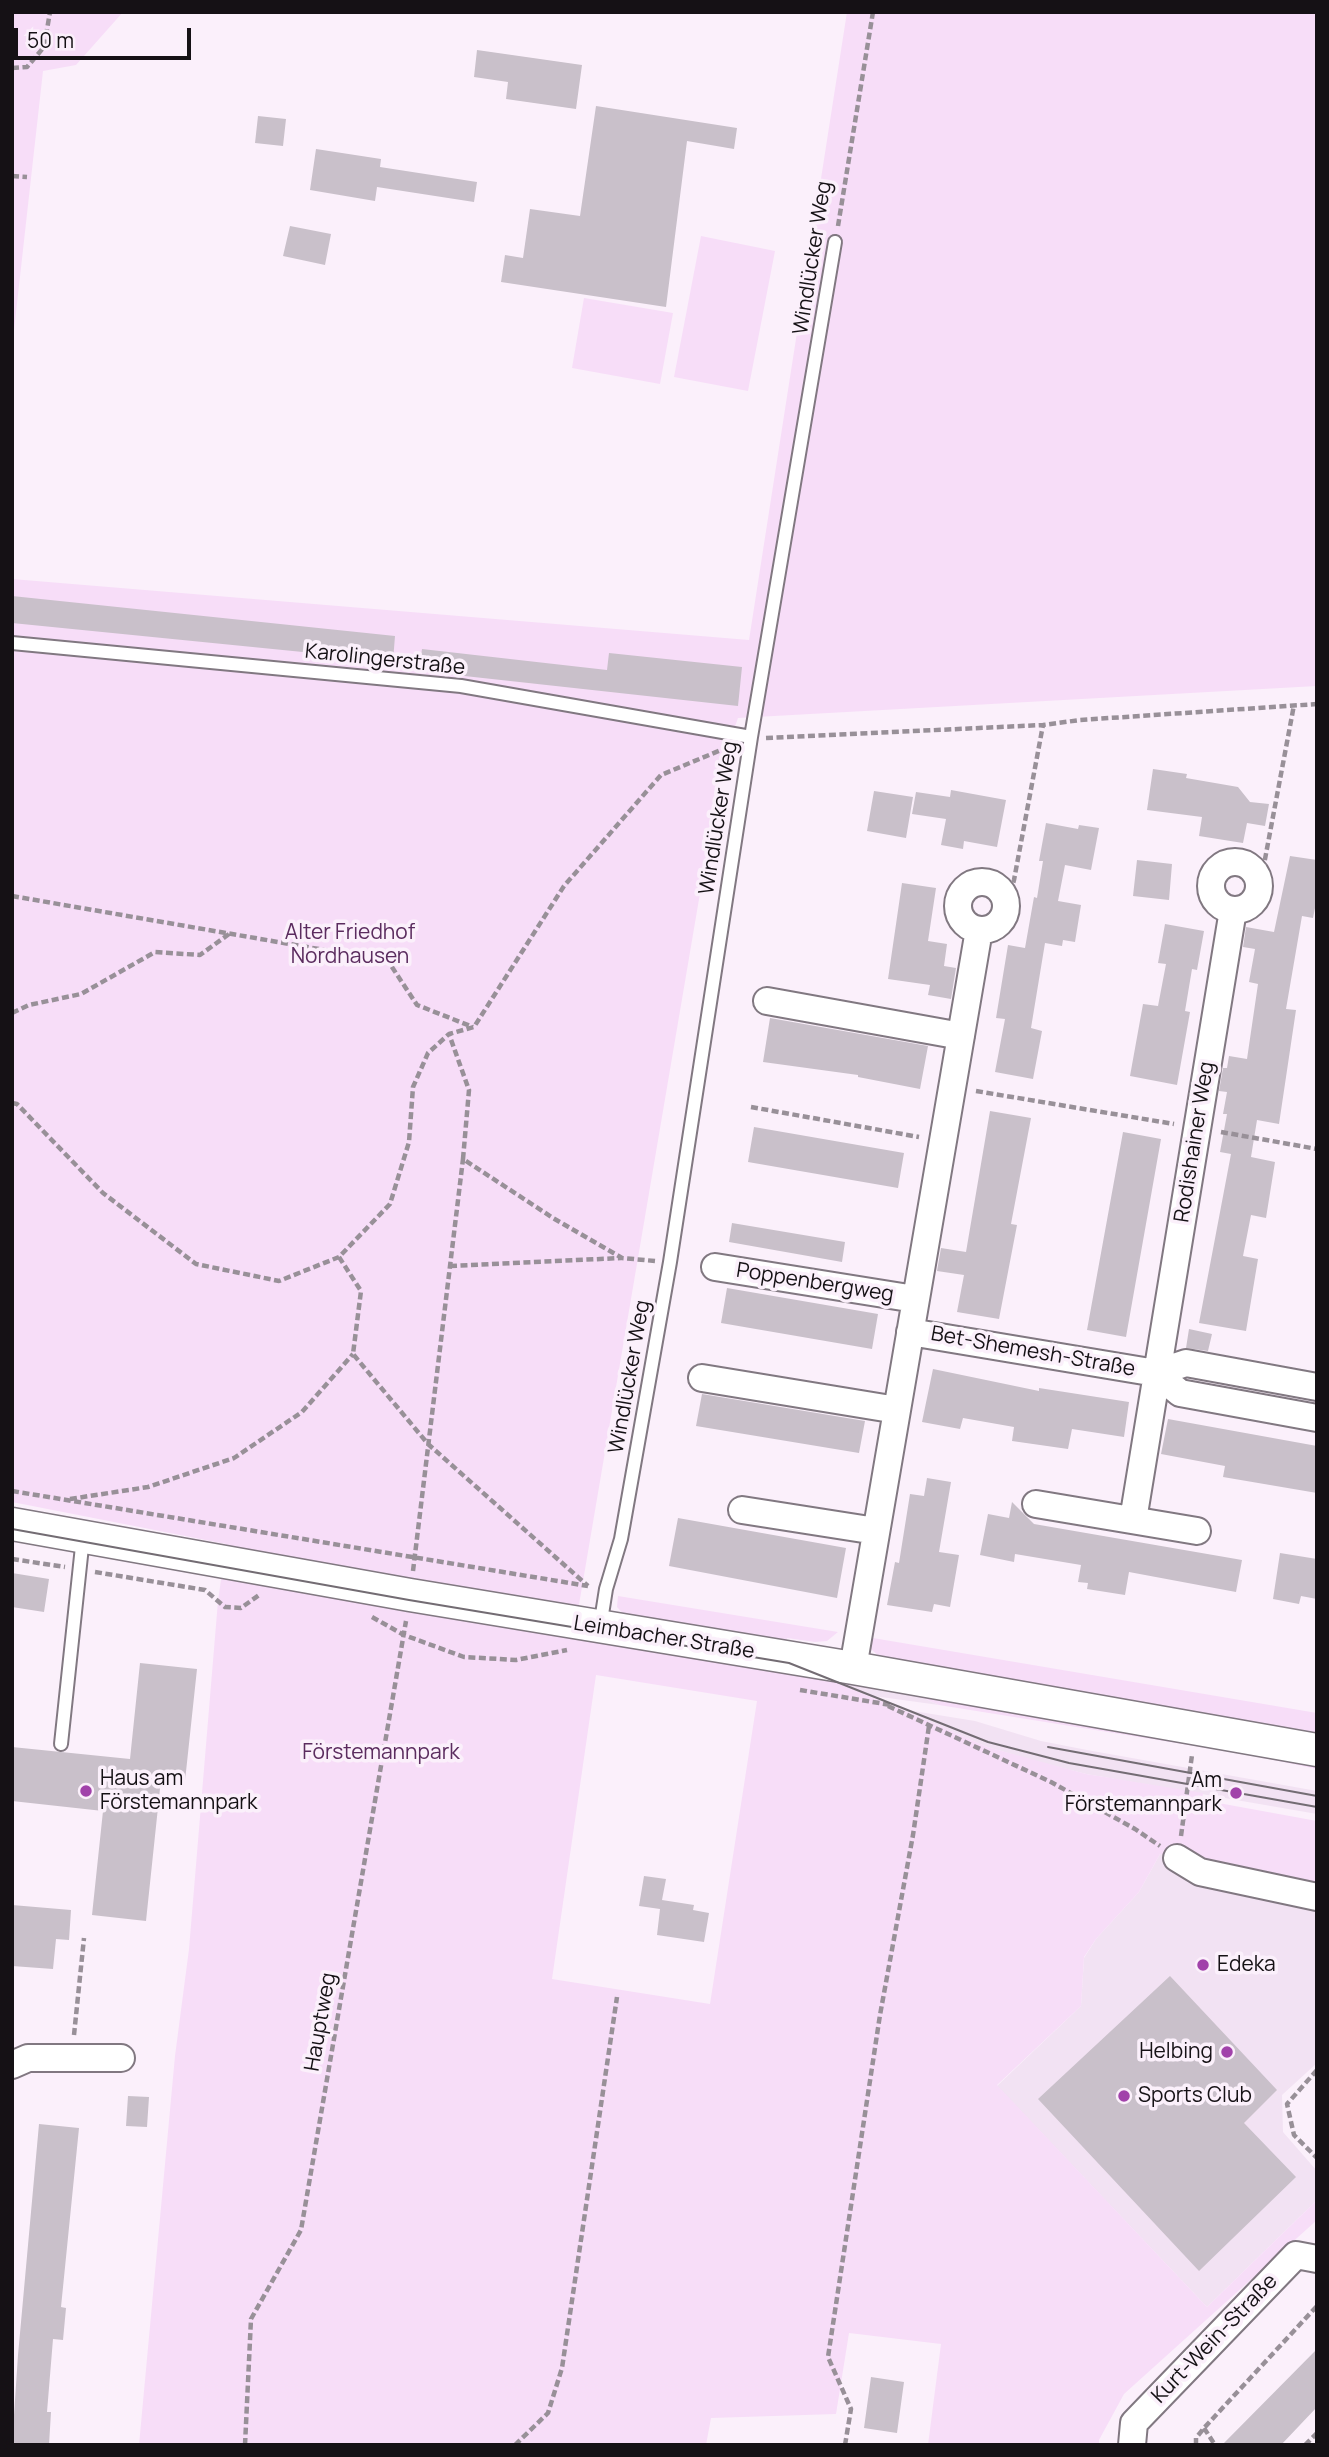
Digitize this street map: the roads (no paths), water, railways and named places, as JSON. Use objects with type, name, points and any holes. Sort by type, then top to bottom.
[{"type":"street","points":[[1239,862],[1253,869],[1258,875],[1259,891],[1253,903],[1233,911],[1219,904],[1211,891],[1213,875],[1224,864],[1239,862]]},
{"type":"street","points":[[986,883],[999,890],[1006,905],[996,925],[990,929],[979,930],[967,925],[958,912],[960,897],[970,885],[986,883]]},
{"type":"street","name":"Rodishainer Weg","points":[[1156,1373],[1233,911]]},
{"type":"street","name":"Poppenbergweg","points":[[853,1668],[979,930]]},
{"type":"street","points":[[767,1002],[961,1036]]},
{"type":"street","name":"Poppenbergweg","points":[[715,1267],[915,1299]]},
{"type":"street","name":"Bet-Shemesh-Straße","points":[[910,1332],[1156,1373],[1186,1363],[1317,1387]]},
{"type":"street","name":"Bet-Shemesh-Straße","points":[[1156,1373],[1180,1393],[1317,1418]]},
{"type":"street","name":"Bet-Shemesh-Straße","points":[[1133,1520],[1156,1373]]},
{"type":"street","points":[[702,1378],[897,1410]]},
{"type":"street","points":[[1036,1504],[1197,1531]]},
{"type":"street","points":[[742,1510],[876,1531]]},
{"type":"street","name":"Leimbacher Straße","points":[[12,1524],[600,1628],[853,1668],[1317,1750]]},
{"type":"street","points":[[1177,1858],[1200,1872],[1317,1897]]},
{"type":"street","points":[[12,2065],[28,2058],[121,2058]]},
{"type":"street","name":"Kurt-Wein-Straße","points":[[1132,2445],[1134,2423],[1296,2255],[1317,2259]]},
{"type":"lane","name":"Windlücker Weg","points":[[600,1628],[606,1589],[621,1539],[670,1262],[751,737],[835,242]]},
{"type":"lane","name":"Karolingerstraße","points":[[12,643],[461,686],[751,737]]},
{"type":"lane","points":[[61,1744],[83,1537]]},
{"type":"tram line","points":[[12,1529],[409,1600],[789,1663],[988,1742],[1069,1763],[1317,1807]]},
{"type":"tram line","points":[[1048,1747],[1317,1796]]},
{"type":"place","name":"Haus am Förstemannpark","points":[[86,1791]]},
{"type":"place","name":"Am Förstemannpark","points":[[1236,1793]]},
{"type":"place","name":"Edeka","points":[[1203,1965]]},
{"type":"place","name":"Helbing","points":[[1227,2052]]},
{"type":"place","name":"Sports Club","points":[[1124,2096]]},
{"type":"park label","name":"Alter Friedhof Nordhausen","points":[[350,945]]},
{"type":"park label","name":"Förstemannpark","points":[[381,1753]]}]
